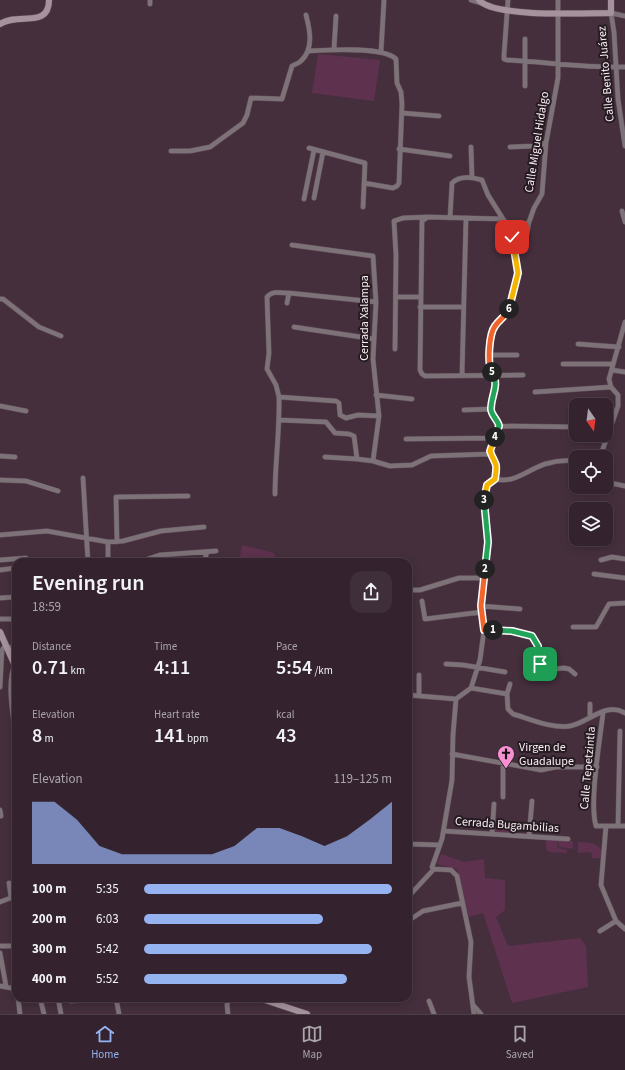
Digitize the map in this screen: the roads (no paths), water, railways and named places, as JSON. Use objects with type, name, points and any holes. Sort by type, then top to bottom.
[{"type":"street","points":[[0,24],[14,18],[34,19],[41,17],[48,11],[49,0]]},
{"type":"street","points":[[381,52],[384,0]]},
{"type":"street","points":[[471,0],[480,1],[492,8],[508,11],[557,14],[610,13],[625,16]]},
{"type":"street","points":[[508,0],[504,59],[588,67],[625,67]]},
{"type":"street","name":"Calle Miguel Hidalgo","points":[[524,250],[529,222],[534,208],[542,194],[546,143],[558,64],[558,0]]},
{"type":"street","name":"Calle Benito Juárez","points":[[611,0],[610,13],[614,32],[618,99],[625,146]]},
{"type":"street","points":[[171,151],[204,149],[210,147],[243,123],[247,115],[251,98],[278,99],[284,97],[292,66],[300,62],[308,51],[310,37],[306,15]]},
{"type":"street","points":[[334,49],[336,16]]},
{"type":"street","points":[[525,86],[526,38]]},
{"type":"street","points":[[308,51],[334,49],[381,52],[394,57],[397,63],[397,80],[402,96],[397,186],[393,188],[364,183]]},
{"type":"street","points":[[402,114],[438,116]]},
{"type":"street","points":[[510,147],[534,146],[546,143]]},
{"type":"street","points":[[471,147],[472,177]]},
{"type":"street","points":[[304,199],[311,149],[363,162],[365,165],[363,207]]},
{"type":"street","points":[[399,149],[450,156]]},
{"type":"street","points":[[314,198],[323,152]]},
{"type":"street","points":[[450,218],[452,183],[457,179],[472,177],[482,180],[488,195],[513,232],[514,256],[518,273],[508,312],[492,330],[489,355],[489,366],[494,376],[496,390],[491,409],[499,426],[490,447],[490,454],[496,465],[495,479]]},
{"type":"street","points":[[622,211],[625,222]]},
{"type":"street","points":[[395,349],[396,297],[394,221],[403,218],[428,217],[503,219]]},
{"type":"street","points":[[428,217],[422,221],[421,224],[420,370],[422,374],[462,376],[523,375]]},
{"type":"street","points":[[462,376],[462,307],[466,218]]},
{"type":"street","points":[[513,232],[529,222]]},
{"type":"street","name":"Cerrada Xalampa","points":[[292,245],[373,256],[376,302],[373,359],[379,416],[373,461]]},
{"type":"street","points":[[275,494],[275,473],[280,420],[279,397],[276,385],[267,369],[269,353],[267,297],[274,292],[376,302]]},
{"type":"street","points":[[286,303],[289,293]]},
{"type":"street","points":[[396,297],[420,297]]},
{"type":"street","points":[[0,299],[3,299],[39,327],[61,336]]},
{"type":"street","points":[[420,307],[462,307]]},
{"type":"street","points":[[613,419],[616,413],[618,399],[616,392],[611,387],[609,379],[625,322]]},
{"type":"street","points":[[294,327],[374,339]]},
{"type":"street","points":[[578,344],[618,347]]},
{"type":"street","points":[[489,355],[517,355]]},
{"type":"street","points":[[563,364],[613,364]]},
{"type":"street","points":[[612,370],[625,372]]},
{"type":"street","points":[[535,392],[611,387]]},
{"type":"street","points":[[376,395],[412,399]]},
{"type":"street","points":[[279,397],[336,401],[338,403],[340,415],[346,418],[358,415],[379,416]]},
{"type":"street","points":[[0,406],[26,411]]},
{"type":"street","points":[[464,410],[491,409]]},
{"type":"street","points":[[280,420],[326,422],[335,434],[352,434],[355,442],[357,459]]},
{"type":"street","points":[[499,426],[569,427]]},
{"type":"street","points":[[406,439],[494,438]]},
{"type":"street","points":[[325,457],[373,461],[390,466],[412,465],[431,456],[490,454]]},
{"type":"street","points":[[0,456],[15,457]]},
{"type":"street","points":[[412,695],[456,699],[471,688],[479,668],[484,630],[482,609],[483,578],[488,542],[485,492],[490,482],[495,479],[510,480],[544,464],[558,461],[569,461]]},
{"type":"street","points":[[83,478],[88,538],[88,558]]},
{"type":"street","points":[[0,480],[26,481],[58,491]]},
{"type":"street","points":[[613,483],[625,486]]},
{"type":"street","points":[[117,542],[116,497],[188,496]]},
{"type":"street","points":[[0,535],[47,531],[108,542],[117,542],[161,531],[204,527]]},
{"type":"street","points":[[108,542],[108,558]]},
{"type":"street","points":[[146,558],[160,555],[216,551]]},
{"type":"street","points":[[205,558],[207,552]]},
{"type":"street","points":[[601,560],[612,557],[625,559]]},
{"type":"street","points":[[0,560],[12,559]]},
{"type":"street","points":[[0,570],[12,568]]},
{"type":"street","points":[[594,574],[625,578]]},
{"type":"street","points":[[412,590],[420,590],[459,578],[483,578]]},
{"type":"street","points":[[0,598],[12,597]]},
{"type":"street","points":[[422,601],[425,619],[482,609],[520,608]]},
{"type":"street","points":[[573,627],[596,627],[609,604],[625,603]]},
{"type":"street","points":[[0,619],[12,619]]},
{"type":"street","points":[[484,630],[512,631],[532,636],[538,646],[542,668],[545,670],[569,669],[575,674]]},
{"type":"street","points":[[0,632],[12,658]]},
{"type":"street","points":[[0,687],[2,650],[6,647],[12,647]]},
{"type":"street","points":[[446,664],[505,672]]},
{"type":"street","points":[[12,669],[12,699]]},
{"type":"street","points":[[419,675],[419,696]]},
{"type":"street","points":[[510,684],[508,708],[512,714],[554,725],[571,726],[590,716],[616,709],[625,713]]},
{"type":"street","points":[[471,688],[508,694]]},
{"type":"street","points":[[434,869],[432,865],[444,831],[452,780],[452,754],[456,699]]},
{"type":"street","points":[[590,704],[590,716]]},
{"type":"street","name":"Calle Tepetzintla","points":[[603,713],[597,767],[594,819],[596,826],[606,826]]},
{"type":"street","points":[[618,826],[623,774],[620,731]]},
{"type":"street","points":[[452,754],[541,770],[556,767],[597,767]]},
{"type":"street","points":[[502,764],[503,797]]},
{"type":"street","points":[[529,836],[532,801]]},
{"type":"street","points":[[492,834],[494,804]]},
{"type":"street","points":[[0,810],[1,816]]},
{"type":"street","points":[[625,826],[606,826],[601,885],[616,921],[625,929]]},
{"type":"street","name":"Cerrada Bugambilias","points":[[444,831],[568,839]]},
{"type":"street","points":[[412,844],[440,845]]},
{"type":"street","points":[[412,893],[434,869],[444,869],[456,873],[472,948],[469,977],[474,1014]]},
{"type":"street","points":[[10,883],[12,890]]},
{"type":"street","points":[[0,902],[12,897]]},
{"type":"street","points":[[412,918],[423,911],[462,903]]},
{"type":"street","points":[[600,931],[616,921]]},
{"type":"street","points":[[0,946],[12,946]]},
{"type":"street","points":[[0,954],[6,986]]},
{"type":"street","points":[[0,986],[12,988]]},
{"type":"street","points":[[429,1001],[434,1014]]},
{"type":"street","points":[[18,1002],[20,1014]]},
{"type":"street","points":[[41,1002],[44,1014]]},
{"type":"street","points":[[59,1002],[61,1014]]},
{"type":"street","points":[[117,1002],[119,1014]]},
{"type":"street","points":[[228,1002],[228,1014]]},
{"type":"street","points":[[270,1002],[307,1014]]},
{"type":"street","points":[[473,1005],[481,1014]]},
{"type":"place","name":"Virgen de Guadalupe","points":[[506,769]]}]
